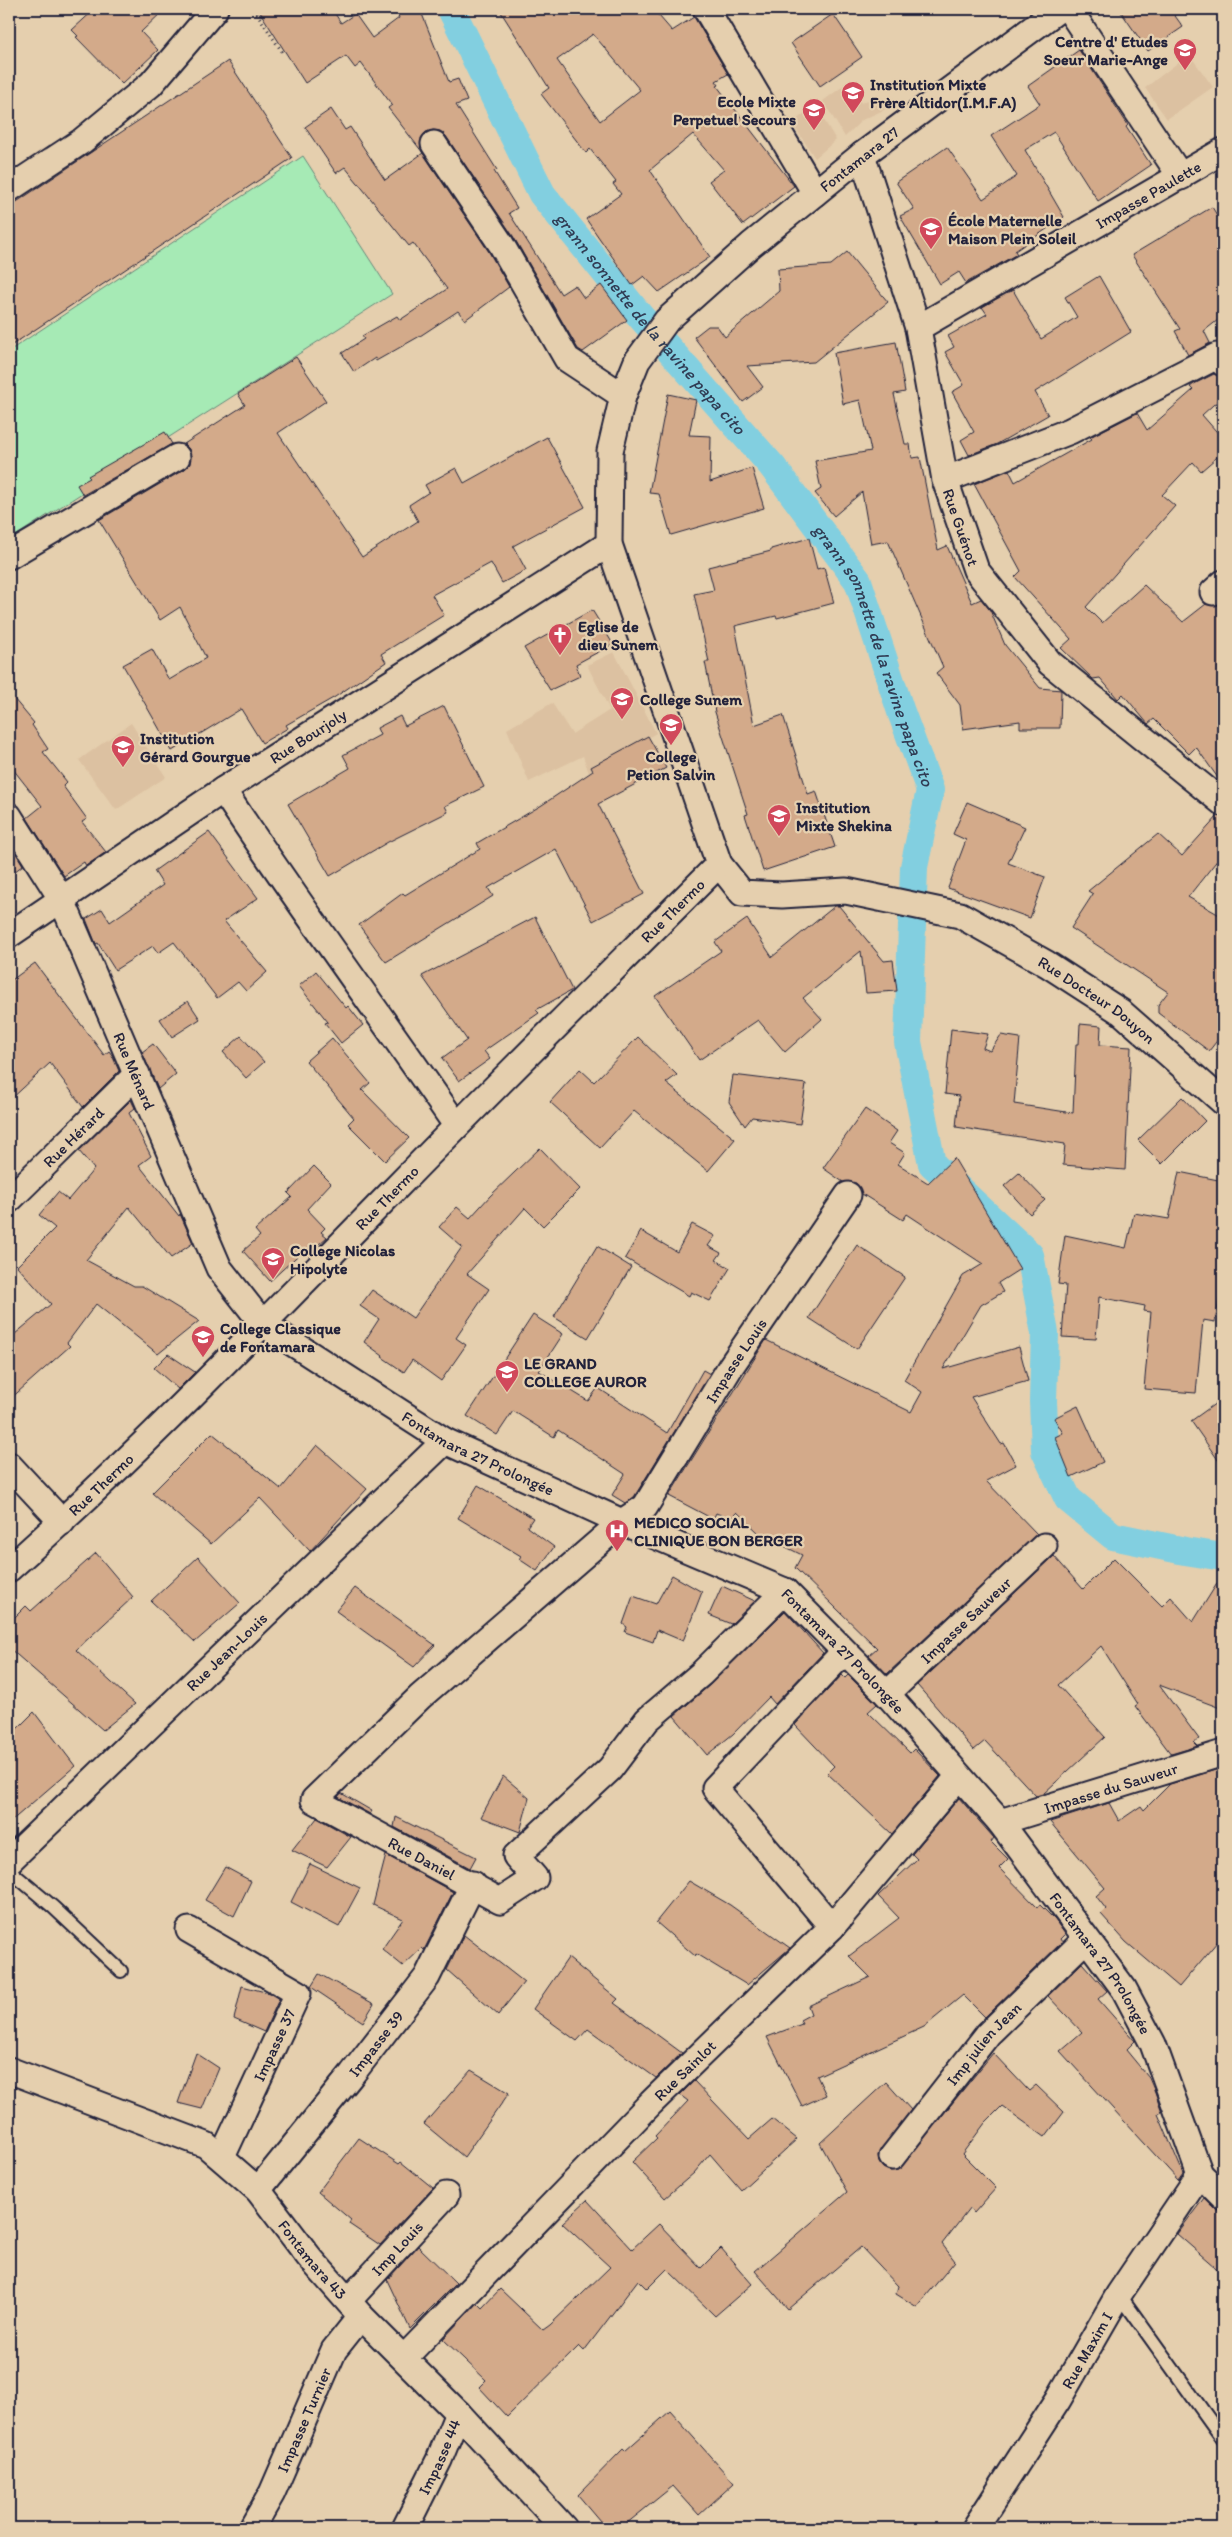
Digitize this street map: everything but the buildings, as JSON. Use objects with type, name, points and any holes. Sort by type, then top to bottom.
[{"type":"street","points":[[9,189],[82,141],[151,84],[215,9]]},
{"type":"street","points":[[706,9],[815,193]]},
{"type":"street","name":"Fontamara 27","points":[[623,396],[637,361],[667,320],[751,245],[862,155],[1058,9]]},
{"type":"street","points":[[1069,9],[1181,176]]},
{"type":"street","points":[[434,144],[500,244],[567,359],[623,396],[610,451],[609,544],[719,864]]},
{"type":"street","name":"Impasse Paulette","points":[[918,328],[1223,151]]},
{"type":"street","name":"Rue Guénot","points":[[862,155],[918,328],[945,480],[976,570],[1050,663],[1223,803]]},
{"type":"street","points":[[945,480],[1070,431],[1216,356],[1223,364]]},
{"type":"street","points":[[9,556],[177,457]]},
{"type":"street","name":"Rue Bourjoly","points":[[9,935],[223,790],[609,544]]},
{"type":"street","points":[[223,790],[456,1125]]},
{"type":"street","name":"Rue Ménard","points":[[9,816],[61,898],[219,1268],[263,1324]]},
{"type":"street","name":"Rue Docteur Douyon","points":[[719,864],[742,894],[782,895],[846,891],[960,915],[1048,964],[1121,1012],[1223,1102]]},
{"type":"street","name":"Rue Thermo","points":[[9,1569],[62,1522],[263,1324],[456,1125],[719,864]]},
{"type":"street","name":"Rue Hérard","points":[[9,1200],[137,1074]]},
{"type":"street","name":"Impasse Louis","points":[[622,1522],[645,1507],[731,1366],[848,1195]]},
{"type":"street","name":"Fontamara 27 Prolongée","points":[[263,1324],[445,1441],[622,1522],[785,1591],[887,1694],[1000,1822],[1124,1988],[1153,2044],[1200,2174],[1223,2197]]},
{"type":"street","name":"Rue Jean-Louis","points":[[9,1861],[445,1441]]},
{"type":"street","points":[[9,1465],[62,1522]]},
{"type":"street","name":"Rue Daniel","points":[[622,1522],[420,1697],[314,1800],[473,1884],[500,1901],[536,1878],[516,1856],[610,1769],[647,1720],[702,1674],[785,1591]]},
{"type":"street","name":"Impasse Sauveur","points":[[887,1694],[1044,1546]]},
{"type":"street","points":[[832,1927],[715,1788],[844,1652]]},
{"type":"street","name":"Impasse du Sauveur","points":[[1000,1822],[1223,1753]]},
{"type":"street","name":"Rue Sainlot","points":[[404,2358],[651,2103],[832,1927],[959,1776]]},
{"type":"street","name":"Impasse 39","points":[[258,2190],[352,2074],[426,1977],[473,1884]]},
{"type":"street","name":"Impasse 37","points":[[189,1930],[298,1993],[222,2158]]},
{"type":"street","name":"Imp julien Jean","points":[[892,2157],[988,2034],[1086,1939]]},
{"type":"street","name":"Fontamara 43","points":[[9,2070],[206,2145],[222,2158],[258,2190],[309,2257],[355,2308],[458,2413],[564,2528]]},
{"type":"street","name":"Rue Maxim I","points":[[975,2528],[1058,2400],[1119,2294],[1200,2174]]},
{"type":"street","name":"Imp Louis","points":[[355,2308],[446,2195]]},
{"type":"street","name":"Impasse Turnier","points":[[252,2528],[272,2493],[334,2350],[355,2308]]},
{"type":"street","name":"Impasse 44","points":[[405,2528],[440,2460],[458,2413]]},
{"type":"lane","points":[[9,1870],[121,1971]]},
{"type":"lane","points":[[1119,2294],[1223,2440]]},
{"type":"path","points":[[254,9],[284,55]]},
{"type":"shaded area","name":"Centre d' Etudes Soeur Marie-Ange","points":[[1189,54],[1213,87],[1167,119],[1145,88]]},
{"type":"shaded area","name":"Institution Mixte Frère Altidor(I.M.F.A)","points":[[850,81],[861,103],[879,95],[888,108],[862,120],[845,137],[823,101]]},
{"type":"shaded area","name":"Ecole Mixte Perpetuel Secours","points":[[815,105],[836,140],[815,158],[792,123]]},
{"type":"shaded area","name":"College Sunem","points":[[614,652],[656,733],[589,773],[583,756],[529,782],[507,729],[552,703],[572,734],[610,710],[587,665]]},
{"type":"shaded area","name":"Institution Gérard Gourgue","points":[[131,723],[166,777],[116,810],[79,760]]},
{"type":"green space","points":[[303,156],[392,294],[9,540],[9,351]]},
{"type":"waterway","name":"grann sonnette de la ravine papa cito","points":[[451,9],[542,194],[640,316],[772,466],[858,581],[901,712],[930,790],[914,867],[908,1042],[932,1164],[1030,1255],[1045,1333],[1043,1401],[1045,1451],[1068,1499],[1113,1536],[1223,1557]]},
{"type":"place","name":"Centre d' Etudes Soeur Marie-Ange","points":[[1185,71]]},
{"type":"place","name":"Institution Mixte Frère Altidor(I.M.F.A)","points":[[853,114]]},
{"type":"place","name":"Ecole Mixte Perpetuel Secours","points":[[814,131]]},
{"type":"place","name":"École Maternelle Maison Plein Soleil","points":[[931,250]]},
{"type":"place","name":"Eglise de dieu Sunem","points":[[560,656]]},
{"type":"place","name":"College Sunem","points":[[622,720]]},
{"type":"place","name":"College Petion Salvin","points":[[671,746]]},
{"type":"place","name":"Institution Gérard Gourgue","points":[[123,768]]},
{"type":"place","name":"Institution Mixte Shekina","points":[[779,837]]},
{"type":"place","name":"College Nicolas Hipolyte","points":[[273,1280]]},
{"type":"place","name":"College Classique de Fontamara","points":[[203,1358]]},
{"type":"place","name":"LE GRAND COLLEGE AUROR","points":[[507,1393]]},
{"type":"place","name":"MEDICO SOCIAL CLINIQUE BON BERGER","points":[[617,1552]]}]
